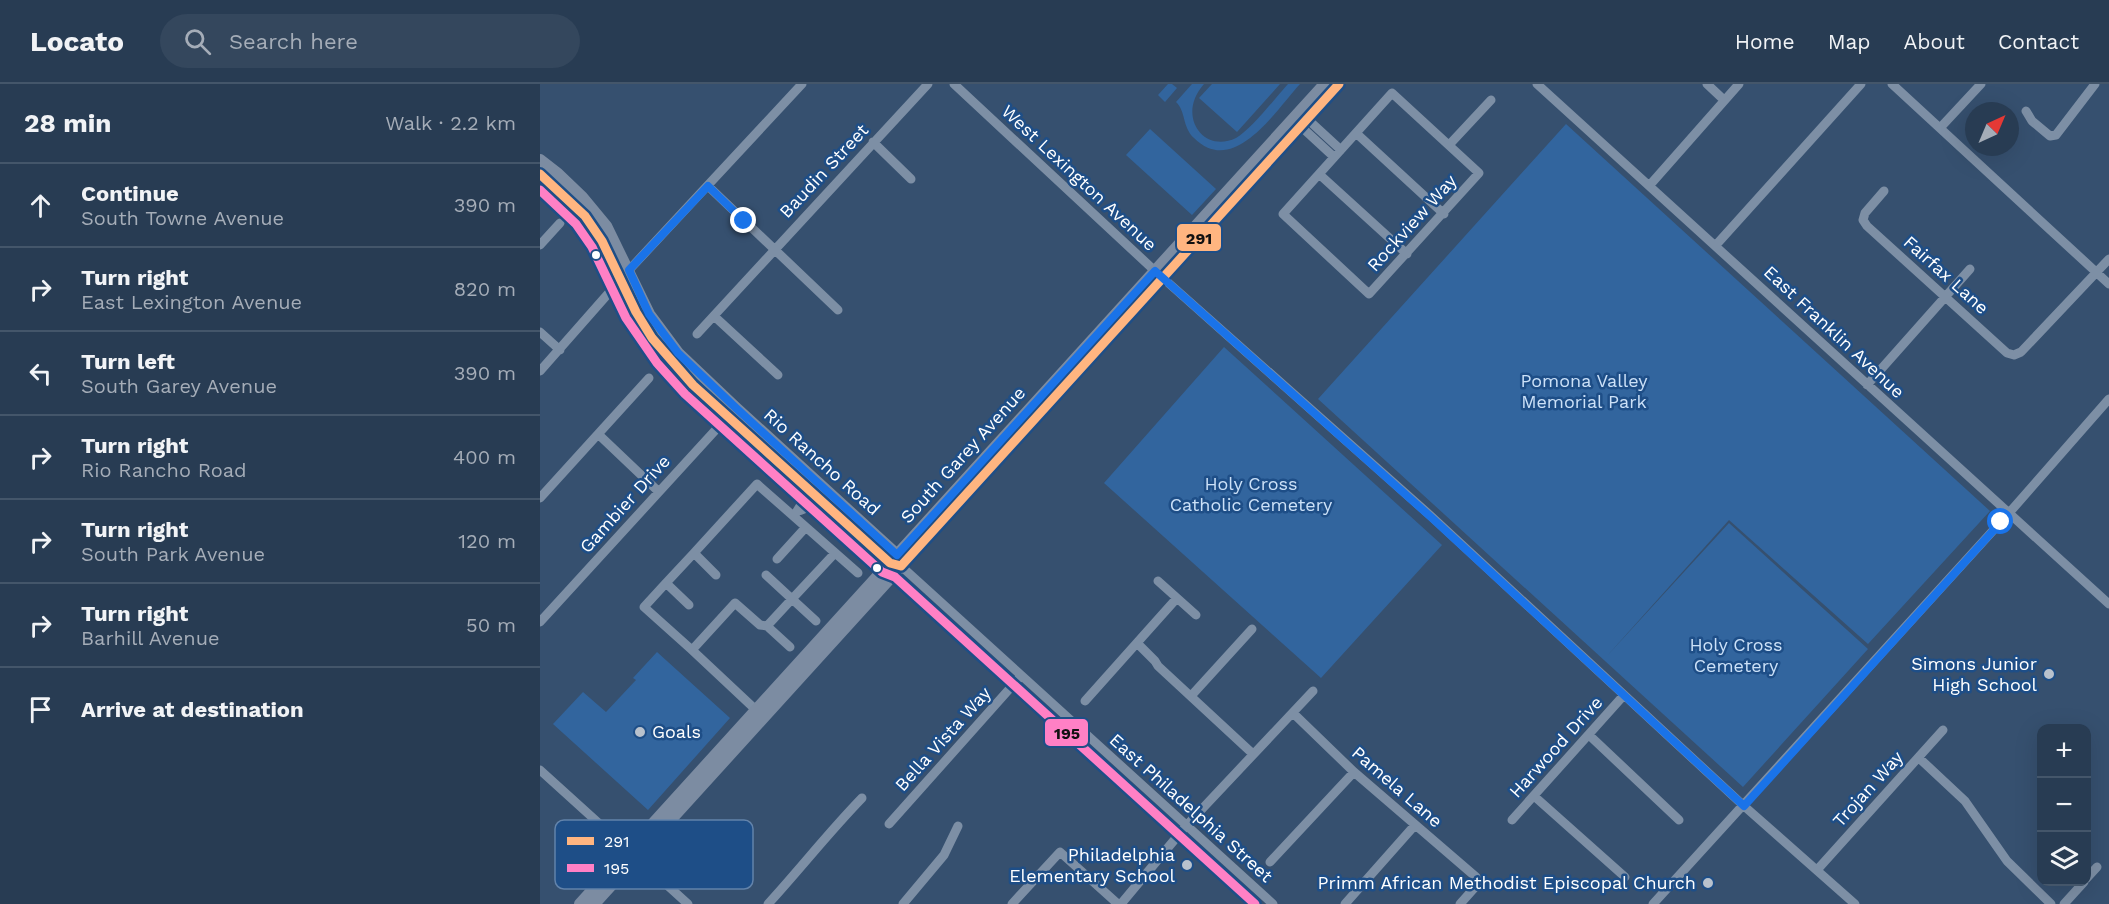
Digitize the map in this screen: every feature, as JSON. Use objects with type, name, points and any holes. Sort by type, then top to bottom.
[{"type":"main road","name":"South Garey Avenue","points":[[1300,119],[1325,84]]},
{"type":"main road","name":"South Garey Avenue","points":[[663,820],[760,714],[768,697],[991,459],[1300,119],[1339,84]]},
{"type":"main road","name":"Rio Rancho Road","points":[[540,160],[558,174],[678,353],[732,413],[896,561]]},
{"type":"main road","name":"Rio Rancho Road","points":[[540,174],[575,198]]},
{"type":"main road","name":"Rio Rancho Road","points":[[763,441],[791,475],[807,489],[822,494]]},
{"type":"main road","points":[[791,475],[802,478],[822,494]]},
{"type":"main road","name":"South Garey Avenue","points":[[665,820],[751,732],[757,716],[896,561]]},
{"type":"main road","name":"South Garey Avenue","points":[[580,904],[596,889]]},
{"type":"main road","name":"South Garey Avenue","points":[[594,904],[605,889]]},
{"type":"street","points":[[540,371],[625,275],[802,84]]},
{"type":"street","name":"Baudin Street","points":[[697,334],[928,84]]},
{"type":"street","name":"West Lexington Avenue","points":[[954,84],[1159,275],[1432,518],[1744,806],[1855,904]]},
{"type":"street","name":"East Franklin Avenue","points":[[1537,84],[2109,604]]},
{"type":"street","points":[[1707,84],[1724,100]]},
{"type":"street","points":[[1648,186],[1739,84]]},
{"type":"street","points":[[1716,245],[1861,84]]},
{"type":"street","points":[[1892,84],[2109,284]]},
{"type":"street","points":[[1940,128],[1981,84]]},
{"type":"street","points":[[2026,111],[2032,121],[2050,136],[2056,135],[2095,84]]},
{"type":"street","points":[[1407,254],[1319,174],[1392,93],[1449,145],[1491,100]]},
{"type":"street","points":[[1300,119],[1341,150]]},
{"type":"street","points":[[1300,119],[1334,158]]},
{"type":"street","points":[[1356,133],[1444,214]]},
{"type":"street","points":[[873,142],[911,179]]},
{"type":"street","name":"Rockview Way","points":[[1319,174],[1282,214],[1370,294],[1479,173],[1449,145]]},
{"type":"street","points":[[708,186],[838,310]]},
{"type":"street","name":"Fairfax Lane","points":[[1884,191],[1865,213],[1863,219],[1867,226],[2007,353],[2014,355],[2021,352],[2096,272]]},
{"type":"street","points":[[540,245],[560,223]]},
{"type":"street","points":[[2096,272],[2109,259]]},
{"type":"street","points":[[1867,385],[1970,269]]},
{"type":"street","points":[[714,316],[778,375]]},
{"type":"street","points":[[540,332],[560,350]]},
{"type":"street","points":[[540,498],[649,378]]},
{"type":"street","points":[[1653,904],[2009,513],[2109,399]]},
{"type":"street","name":"Gambier Drive","points":[[540,622],[732,413]]},
{"type":"street","points":[[598,434],[659,492]]},
{"type":"street","points":[[760,714],[644,607],[757,484],[796,513],[806,527],[858,573]]},
{"type":"street","points":[[796,513],[807,489]]},
{"type":"street","points":[[796,513],[804,510],[822,494]]},
{"type":"street","points":[[777,559],[806,527]]},
{"type":"street","points":[[694,553],[716,575]]},
{"type":"street","points":[[767,626],[835,553]]},
{"type":"street","name":"East Philadelphia Street","points":[[896,561],[1273,904]]},
{"type":"street","points":[[766,575],[816,621]]},
{"type":"street","points":[[1158,581],[1196,615]]},
{"type":"street","points":[[666,583],[689,605]]},
{"type":"street","points":[[1085,701],[1177,598]]},
{"type":"street","points":[[692,650],[735,603],[760,625],[767,626],[790,647]]},
{"type":"street","points":[[1191,696],[1252,629]]},
{"type":"street","points":[[1135,646],[1153,666],[1158,666],[1253,754]]},
{"type":"street","name":"Bella Vista Way","points":[[889,824],[1021,676]]},
{"type":"street","points":[[1012,904],[1060,852],[1120,904],[1186,826],[1313,691]]},
{"type":"street","name":"Harwood Drive","points":[[1512,820],[1624,695]]},
{"type":"street","name":"Pamela Lane","points":[[1293,713],[1354,772],[1476,877],[1477,885],[1460,904]]},
{"type":"street","name":"Trojan Way","points":[[1817,870],[1943,730]]},
{"type":"street","points":[[1589,735],[1679,820]]},
{"type":"street","points":[[1918,758],[1965,801],[2007,861],[2051,904]]},
{"type":"street","points":[[540,770],[596,820]]},
{"type":"street","points":[[1270,862],[1354,772]]},
{"type":"street","points":[[1534,796],[1625,877]]},
{"type":"street","points":[[768,904],[861,798]]},
{"type":"street","points":[[1345,904],[1415,825]]},
{"type":"street","points":[[903,904],[944,855],[958,826]]},
{"type":"street","points":[[2091,874],[2097,867]]},
{"type":"street","points":[[2064,904],[2080,886]]},
{"type":"street","points":[[672,889],[688,904]]},
{"type":"green space","points":[[1168,84],[1177,88],[1165,102],[1158,95]]},
{"type":"green space","points":[[1192,84],[1204,84],[1196,96],[1193,108],[1193,119],[1197,129],[1213,141],[1224,142],[1236,138],[1249,128],[1288,84],[1300,84],[1253,136],[1239,145],[1224,150],[1209,148],[1190,134],[1176,102]]},
{"type":"green space","points":[[1212,84],[1280,84],[1237,132],[1199,98]]},
{"type":"green space","name":"Pomona Valley Memorial Park","points":[[1566,124],[1990,511],[1868,644],[1729,520],[1606,657],[1729,523],[1868,649],[1743,787],[1318,399]]},
{"type":"green space","points":[[1150,129],[1216,189],[1192,215],[1126,155]]},
{"type":"green space","name":"Holy Cross Catholic Cemetery","points":[[1224,347],[1442,545],[1321,678],[1104,483]]},
{"type":"green space","name":"Goals","points":[[657,652],[730,718],[648,810],[553,724],[583,692],[606,712],[636,680],[633,678]]},
{"type":"transit line","name":"291","points":[[540,174],[585,216],[602,241],[636,312],[652,338],[693,385],[890,563],[901,566],[1339,84]]},
{"type":"transit line","name":"195","points":[[540,190],[576,224],[592,247],[626,318],[657,363],[685,394],[882,572],[895,577],[1255,904]]},
{"type":"place","name":"Simons Junior High School","points":[[2049,674]]},
{"type":"place","name":"Goals","points":[[640,732]]},
{"type":"place","name":"Philadelphia Elementary School","points":[[1187,865]]},
{"type":"place","name":"Primm African Methodist Episcopal Church","points":[[1708,883]]},
{"type":"route","points":[[744,221],[708,186],[629,270],[645,306],[678,353],[897,555],[1155,271],[1432,518],[1744,806],[2001,522]]},
{"type":"park label","name":"Holy Cross Cemetery","points":[[1736,655]]}]
